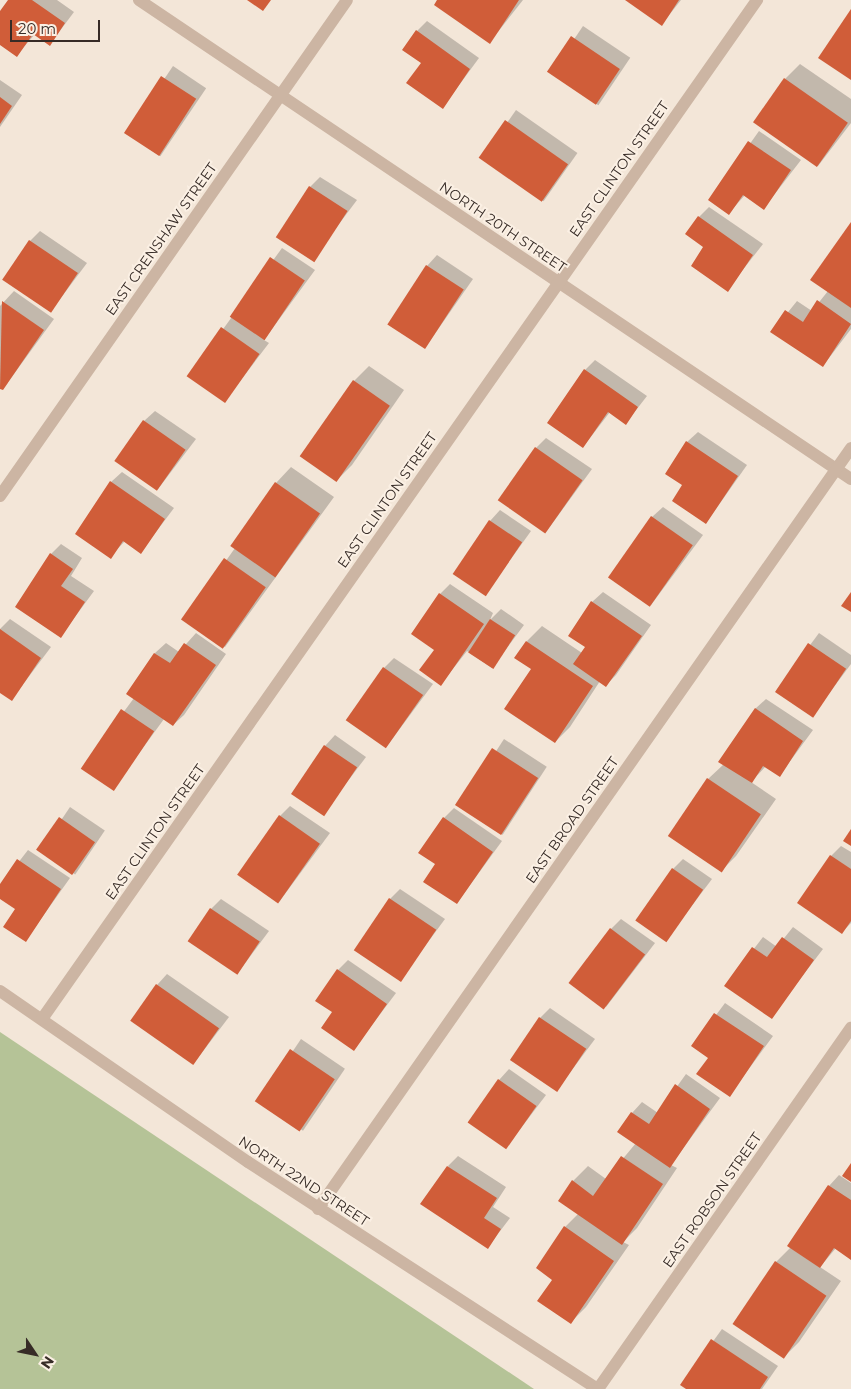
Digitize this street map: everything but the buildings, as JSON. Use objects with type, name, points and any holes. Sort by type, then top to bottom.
[{"type":"street","name":"NORTH 20TH STREET","points":[[139,0],[851,479]]},
{"type":"street","name":"EAST CRENSHAW STREET","points":[[0,496],[347,0]]},
{"type":"street","name":"EAST CLINTON STREET","points":[[42,1019],[757,0]]},
{"type":"street","name":"EAST BROAD STREET","points":[[318,1209],[851,448]]},
{"type":"street","name":"NORTH 22ND STREET","points":[[0,991],[318,1209],[598,1389]]},
{"type":"street","name":"EAST ROBSON STREET","points":[[598,1389],[851,1028]]},
{"type":"green space","points":[[0,1032],[534,1389],[0,1389]]}]
